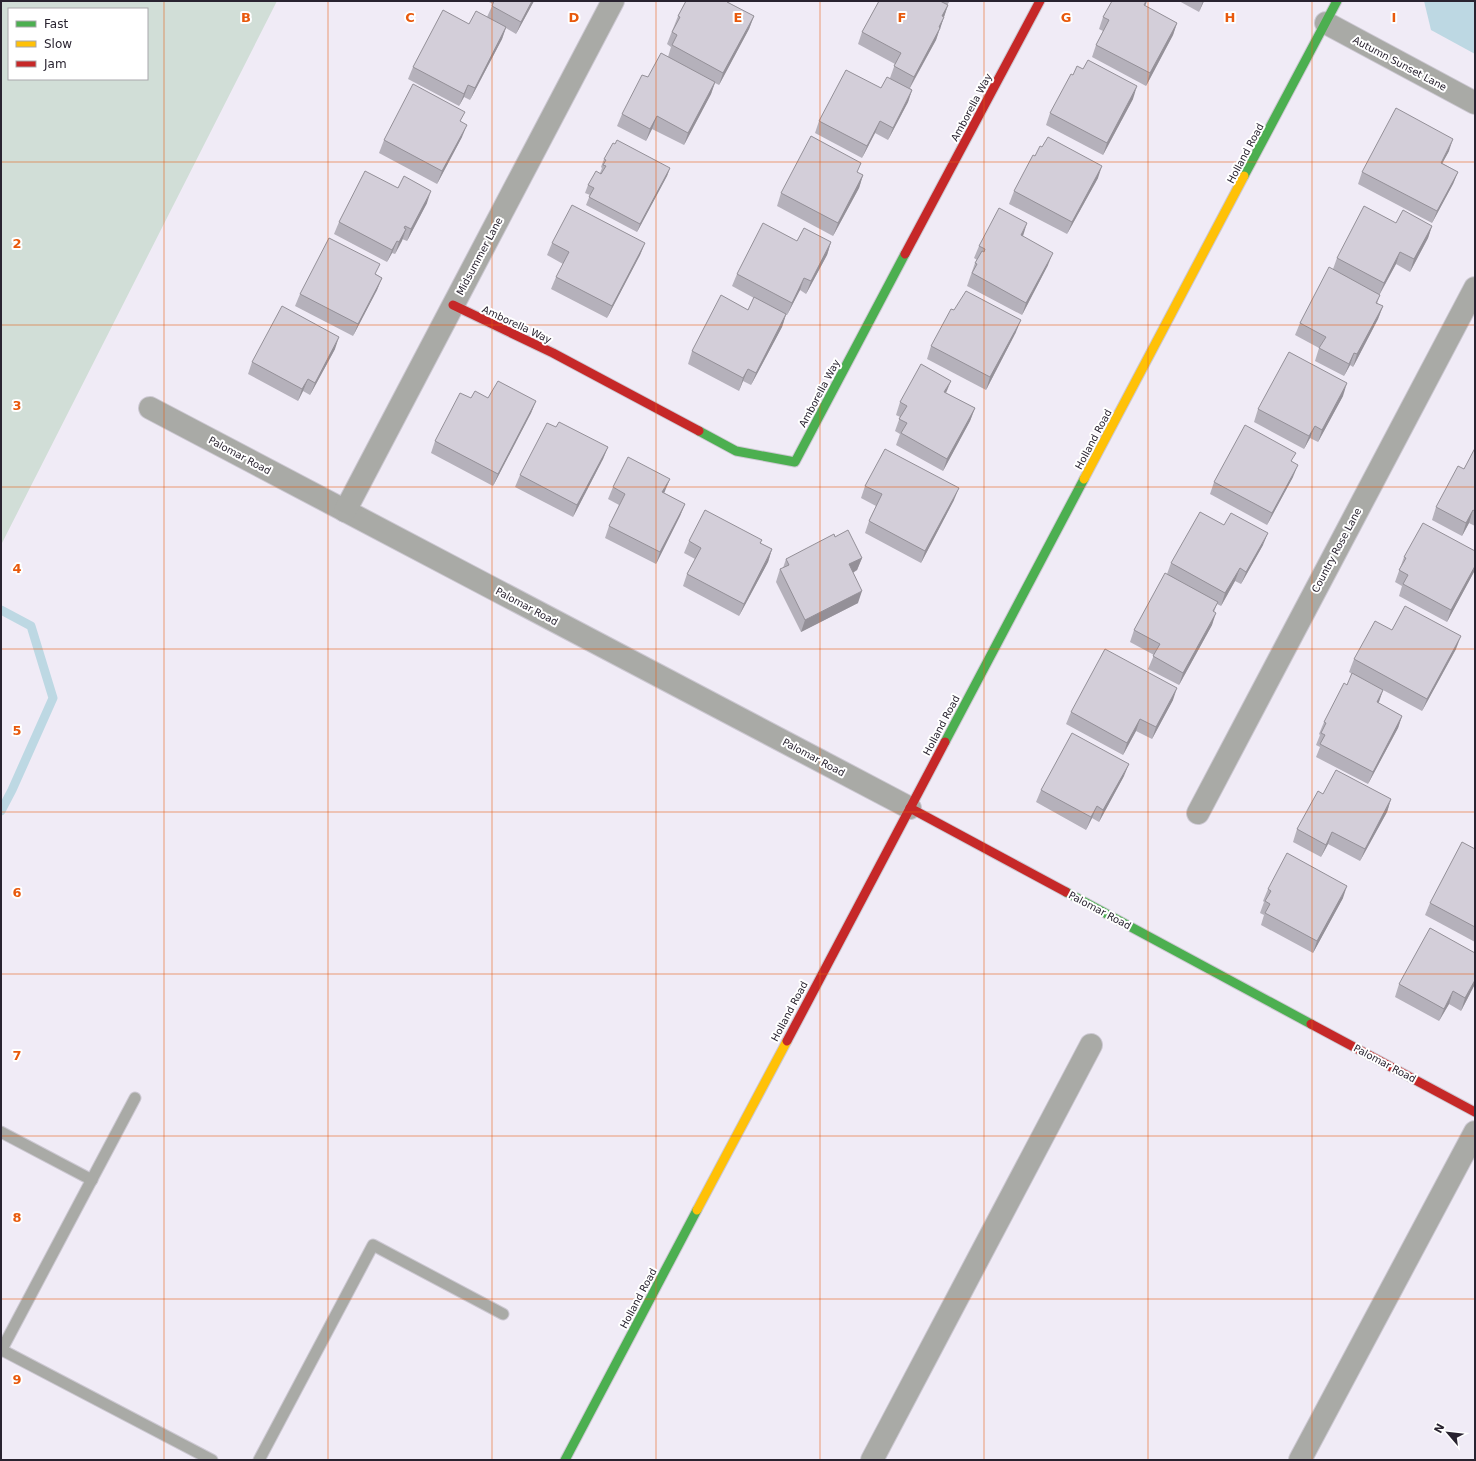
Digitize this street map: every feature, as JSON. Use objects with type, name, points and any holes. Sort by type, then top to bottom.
[{"type":"main road","name":"Amborella Way","points":[[453,305],[553,352],[736,451],[795,462],[1040,1]]},
{"type":"main road","name":"Holland Road","points":[[565,1460],[1338,1]]},
{"type":"main road","name":"Palomar Road","points":[[910,808],[1475,1112]]},
{"type":"street","name":"Midsummer Lane","points":[[345,511],[613,1]]},
{"type":"street","name":"Autumn Sunset Lane","points":[[1326,23],[1475,104]]},
{"type":"street","name":"Country Rose Lane","points":[[1198,813],[1475,288]]},
{"type":"street","name":"Palomar Road","points":[[150,408],[910,808]]},
{"type":"street","points":[[872,1460],[1092,1045]]},
{"type":"street","points":[[1300,1460],[1475,1132]]},
{"type":"lane","points":[[135,1098],[1,1351],[212,1460]]},
{"type":"lane","points":[[1,1132],[92,1180]]},
{"type":"lane","points":[[259,1460],[373,1245],[503,1314]]},
{"type":"shaded area","points":[[1,1],[277,1],[1,545]]},
{"type":"water","points":[[1424,1],[1475,1],[1475,54],[1431,30]]},
{"type":"building","points":[[494,1],[532,1],[521,22],[492,6]]},
{"type":"building","points":[[686,1],[728,1],[727,2],[754,16],[723,73],[672,45],[677,35],[672,32]]},
{"type":"building","points":[[879,1],[940,1],[948,5],[942,16],[944,17],[939,27],[940,28],[914,77],[894,66],[901,53],[862,32]]},
{"type":"building","points":[[1112,1],[1146,1],[1144,5],[1177,23],[1150,73],[1096,45],[1109,20],[1103,17]]},
{"type":"building","points":[[443,10],[469,24],[476,11],[506,27],[475,88],[468,85],[464,94],[413,67]]},
{"type":"building","points":[[661,53],[715,82],[688,133],[657,116],[650,129],[622,114],[642,75],[648,77]]},
{"type":"building","points":[[1088,60],[1137,86],[1107,143],[1050,113],[1071,74],[1073,75],[1077,66],[1083,69]]},
{"type":"building","points":[[846,70],[881,88],[887,77],[912,90],[893,128],[880,121],[867,146],[819,121]]},
{"type":"building","points":[[413,84],[465,112],[460,121],[467,125],[442,171],[384,140]]},
{"type":"building","points":[[1396,108],[1453,139],[1441,163],[1458,172],[1437,211],[1362,172]]},
{"type":"building","points":[[811,136],[861,163],[857,172],[863,175],[838,223],[781,193]]},
{"type":"building","points":[[1048,137],[1102,166],[1072,222],[1014,191],[1033,155],[1035,156],[1040,146],[1042,147]]},
{"type":"building","points":[[617,140],[670,168],[640,224],[589,197],[594,188],[588,185],[596,171],[601,174],[606,166],[603,165],[606,160],[604,159],[613,143],[615,144]]},
{"type":"building","points":[[365,171],[398,188],[404,176],[431,191],[411,229],[405,226],[404,228],[406,229],[399,242],[397,241],[392,250],[339,222]]},
{"type":"building","points":[[572,205],[645,243],[612,306],[556,277],[569,252],[552,243]]},
{"type":"building","points":[[1364,206],[1396,223],[1403,210],[1432,226],[1414,259],[1400,252],[1384,283],[1337,258]]},
{"type":"building","points":[[999,208],[1027,223],[1021,235],[1053,253],[1026,303],[972,273],[977,264],[975,263],[982,251],[984,252],[985,249],[979,246]]},
{"type":"building","points":[[763,223],[797,241],[804,228],[831,242],[811,281],[804,278],[792,303],[737,274]]},
{"type":"building","points":[[329,238],[380,264],[375,274],[382,278],[358,324],[300,294]]},
{"type":"building","points":[[1329,267],[1380,295],[1376,303],[1383,306],[1357,354],[1354,353],[1349,364],[1319,348],[1326,337],[1300,323]]},
{"type":"building","points":[[966,291],[1021,320],[990,377],[931,346],[951,309],[954,310]]},
{"type":"building","points":[[721,295],[748,310],[754,297],[786,314],[756,373],[748,369],[743,378],[692,351]]},
{"type":"building","points":[[282,306],[339,337],[315,383],[308,379],[302,389],[252,362]]},
{"type":"building","points":[[1289,352],[1347,383],[1322,430],[1315,426],[1309,436],[1258,409]]},
{"type":"building","points":[[921,364],[951,381],[944,392],[975,408],[947,459],[901,433],[907,423],[899,419],[907,406],[900,402]]},
{"type":"building","points":[[498,381],[536,401],[498,474],[435,441],[460,393],[471,398],[475,391],[488,398]]},
{"type":"building","points":[[559,422],[608,447],[577,505],[520,475],[547,423],[556,427]]},
{"type":"building","points":[[1245,425],[1296,453],[1291,461],[1298,465],[1272,513],[1214,482]]},
{"type":"building","points":[[1475,448],[1475,511],[1473,510],[1466,523],[1436,507],[1458,466],[1464,469]]},
{"type":"building","points":[[885,449],[959,488],[925,551],[869,521],[882,494],[865,486]]},
{"type":"building","points":[[628,457],[670,479],[662,492],[685,504],[660,552],[609,526],[625,494],[613,487]]},
{"type":"building","points":[[705,510],[762,540],[760,543],[772,549],[744,604],[687,574],[701,548],[689,541]]},
{"type":"building","points":[[1200,512],[1224,525],[1231,513],[1268,533],[1246,572],[1240,568],[1225,593],[1171,563]]},
{"type":"building","points":[[1423,523],[1475,551],[1475,566],[1451,610],[1403,584],[1408,575],[1399,570],[1406,558],[1404,557]]},
{"type":"building","points":[[848,530],[862,558],[849,564],[862,591],[805,620],[780,569],[789,565],[786,559],[834,534],[835,537]]},
{"type":"building","points":[[1165,573],[1218,602],[1213,611],[1216,613],[1183,673],[1153,656],[1160,644],[1134,630]]},
{"type":"building","points":[[1405,606],[1461,636],[1427,699],[1354,659],[1375,621],[1392,630]]},
{"type":"building","points":[[1105,649],[1177,688],[1156,727],[1140,719],[1127,743],[1071,712]]},
{"type":"building","points":[[1352,673],[1383,690],[1377,702],[1402,716],[1373,772],[1320,744],[1325,735],[1321,733],[1326,723],[1324,722],[1344,683],[1347,685]]},
{"type":"building","points":[[1072,733],[1129,764],[1103,810],[1097,806],[1091,817],[1041,790]]},
{"type":"building","points":[[1336,770],[1391,799],[1365,849],[1332,832],[1326,845],[1297,829],[1318,791],[1323,794]]},
{"type":"building","points":[[1462,842],[1475,849],[1475,927],[1430,903]]},
{"type":"building","points":[[1287,853],[1347,886],[1317,941],[1265,913],[1270,904],[1265,901],[1271,891],[1268,889]]},
{"type":"building","points":[[1430,928],[1475,953],[1475,980],[1465,998],[1453,991],[1444,1009],[1399,984]]},
{"type":"waterway","points":[[1,610],[31,626],[53,698],[12,790],[1,811]]},
{"type":"traffic: fast","points":[[1244,176],[1337,1]]},
{"type":"traffic: fast","points":[[699,431],[736,451],[795,462],[905,254]]},
{"type":"traffic: fast","points":[[945,742],[1084,479]]},
{"type":"traffic: fast","points":[[1066,892],[1311,1024]]},
{"type":"traffic: fast","points":[[565,1460],[697,1210]]},
{"type":"traffic: slow","points":[[1084,479],[1244,176]]},
{"type":"traffic: slow","points":[[697,1210],[787,1041]]},
{"type":"traffic: jam","points":[[905,254],[1040,1]]},
{"type":"traffic: jam","points":[[453,305],[553,353],[699,431]]},
{"type":"traffic: jam","points":[[787,1041],[945,742]]},
{"type":"traffic: jam","points":[[910,808],[1066,892]]},
{"type":"traffic: jam","points":[[1311,1024],[1475,1112]]}]
